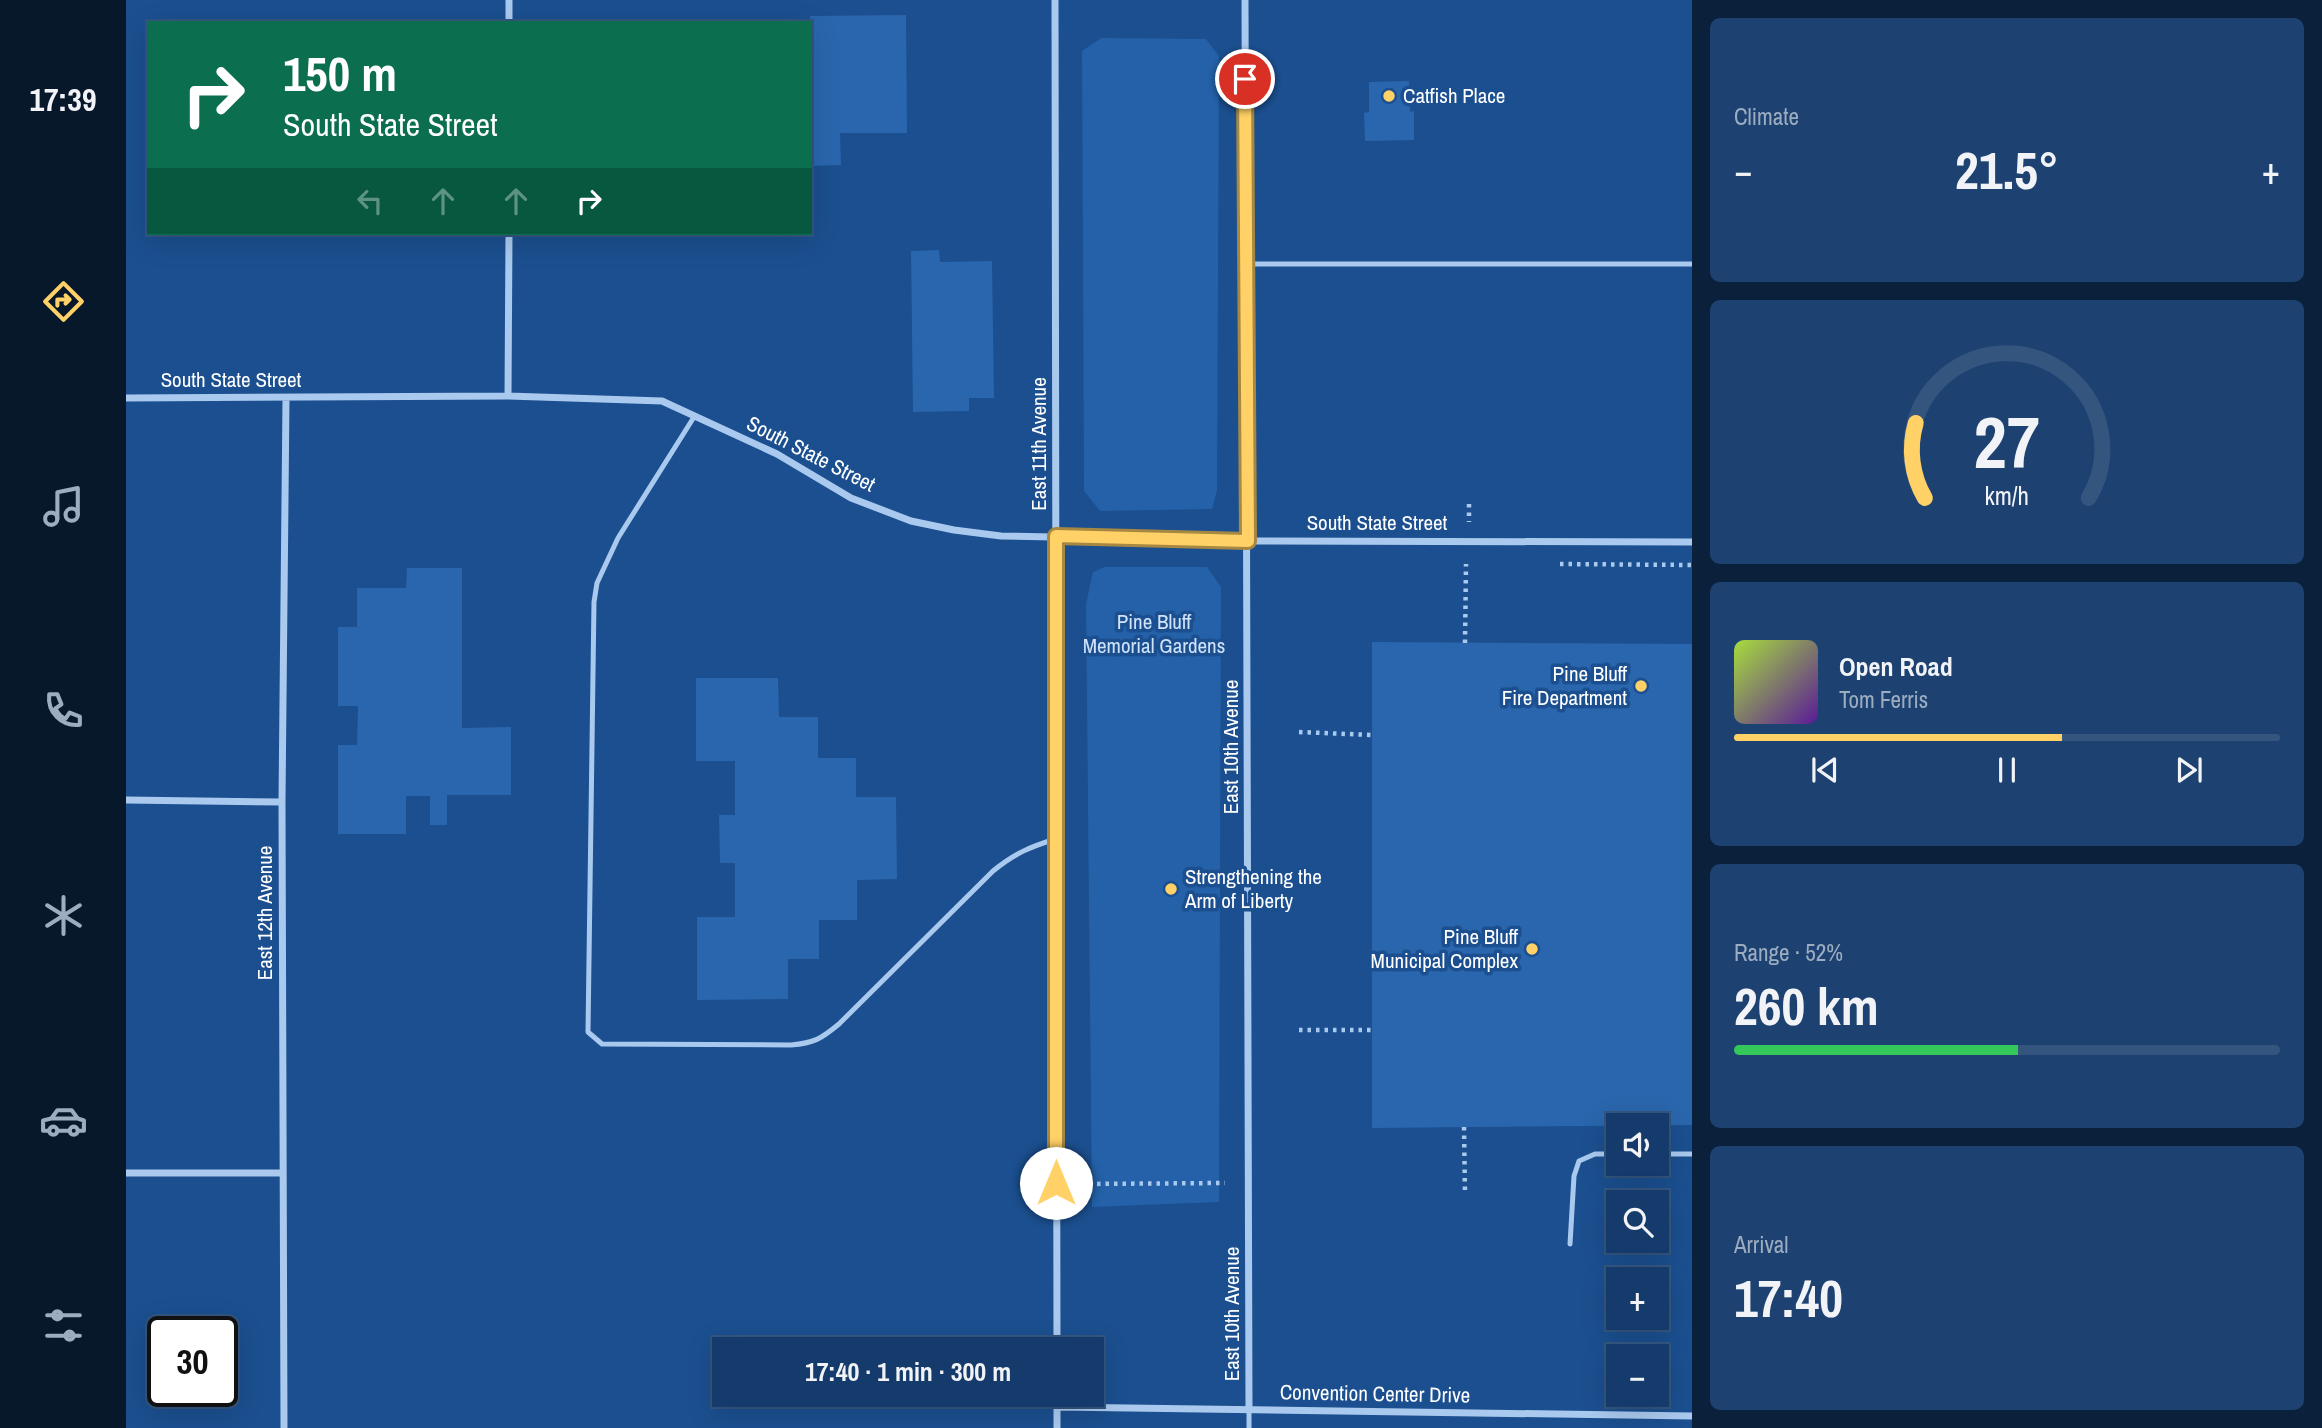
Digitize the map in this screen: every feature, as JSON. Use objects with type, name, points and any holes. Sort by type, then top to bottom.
[{"type":"street","points":[[509,0],[509,21]]},
{"type":"street","name":"East 11th Avenue","points":[[1055,0],[1057,1337]]},
{"type":"street","name":"East 10th Avenue","points":[[1245,0],[1249,1410]]},
{"type":"street","points":[[508,396],[509,235]]},
{"type":"street","name":"South State Street","points":[[126,398],[508,396],[662,401],[777,454],[851,498],[911,521],[1001,536],[1248,541],[1692,541]]},
{"type":"street","name":"East 12th Avenue","points":[[284,1428],[282,802],[286,398]]},
{"type":"street","points":[[126,800],[282,802]]},
{"type":"street","points":[[126,1173],[282,1173]]},
{"type":"street","points":[[1057,1407],[1057,1428]]},
{"type":"street","name":"Convention Center Drive","points":[[1057,1407],[1692,1416]]},
{"type":"lane","points":[[1246,264],[1692,264]]},
{"type":"lane","points":[[694,417],[618,538],[597,583],[594,602],[588,1032],[602,1044],[810,1044],[839,1024],[993,871],[1027,848],[1056,839]]},
{"type":"lane","points":[[1570,1244],[1574,1176],[1580,1161],[1595,1154],[1606,1154]]},
{"type":"lane","points":[[1669,1154],[1692,1154]]},
{"type":"lane","points":[[1249,1410],[1249,1428]]},
{"type":"path","points":[[1469,504],[1469,522]]},
{"type":"path","points":[[1465,643],[1466,564]]},
{"type":"path","points":[[1560,564],[1692,565]]},
{"type":"path","points":[[1299,732],[1372,735]]},
{"type":"path","points":[[1299,1030],[1372,1030]]},
{"type":"path","points":[[1464,1127],[1465,1194]]},
{"type":"path","points":[[1080,1184],[1225,1183]]},
{"type":"green space","points":[[1101,38],[1206,39],[1219,56],[1217,490],[1212,509],[1100,511],[1084,491],[1082,51]]},
{"type":"green space","name":"Pine Bluff Memorial Gardens","points":[[1105,567],[1207,567],[1221,587],[1219,1202],[1092,1207],[1086,604],[1093,572]]},
{"type":"building","points":[[906,15],[907,133],[840,133],[841,165],[812,166],[810,16]]},
{"type":"building","name":"Catfish Place","points":[[1409,81],[1410,112],[1414,111],[1414,140],[1365,141],[1364,113],[1369,112],[1369,82]]},
{"type":"building","points":[[939,250],[940,262],[992,261],[994,398],[969,398],[969,411],[913,412],[911,251]]},
{"type":"building","points":[[407,568],[462,568],[462,728],[511,727],[511,795],[447,795],[447,825],[430,825],[430,796],[406,796],[406,834],[338,834],[338,745],[357,745],[358,706],[338,706],[338,627],[357,627],[357,588],[406,588]]},
{"type":"building","name":"Pine Bluff Municipal Complex","points":[[1372,642],[1692,644],[1692,1125],[1669,1125],[1669,1113],[1606,1113],[1606,1126],[1372,1128]]},
{"type":"building","points":[[696,678],[778,678],[779,717],[818,717],[818,758],[856,758],[856,797],[896,797],[897,879],[857,880],[857,920],[819,920],[819,959],[788,959],[788,999],[697,1000],[697,917],[735,917],[735,863],[720,863],[719,815],[735,815],[735,761],[696,761]]},
{"type":"place","name":"Catfish Place","points":[[1389,96]]},
{"type":"place","name":"Pine Bluff Fire Department","points":[[1641,686]]},
{"type":"place","name":"Strengthening the Arm of Liberty","points":[[1171,889]]},
{"type":"place","name":"Pine Bluff Municipal Complex","points":[[1532,949]]},
{"type":"route","points":[[1056,1183],[1056,536],[1248,541],[1245,79]]}]
